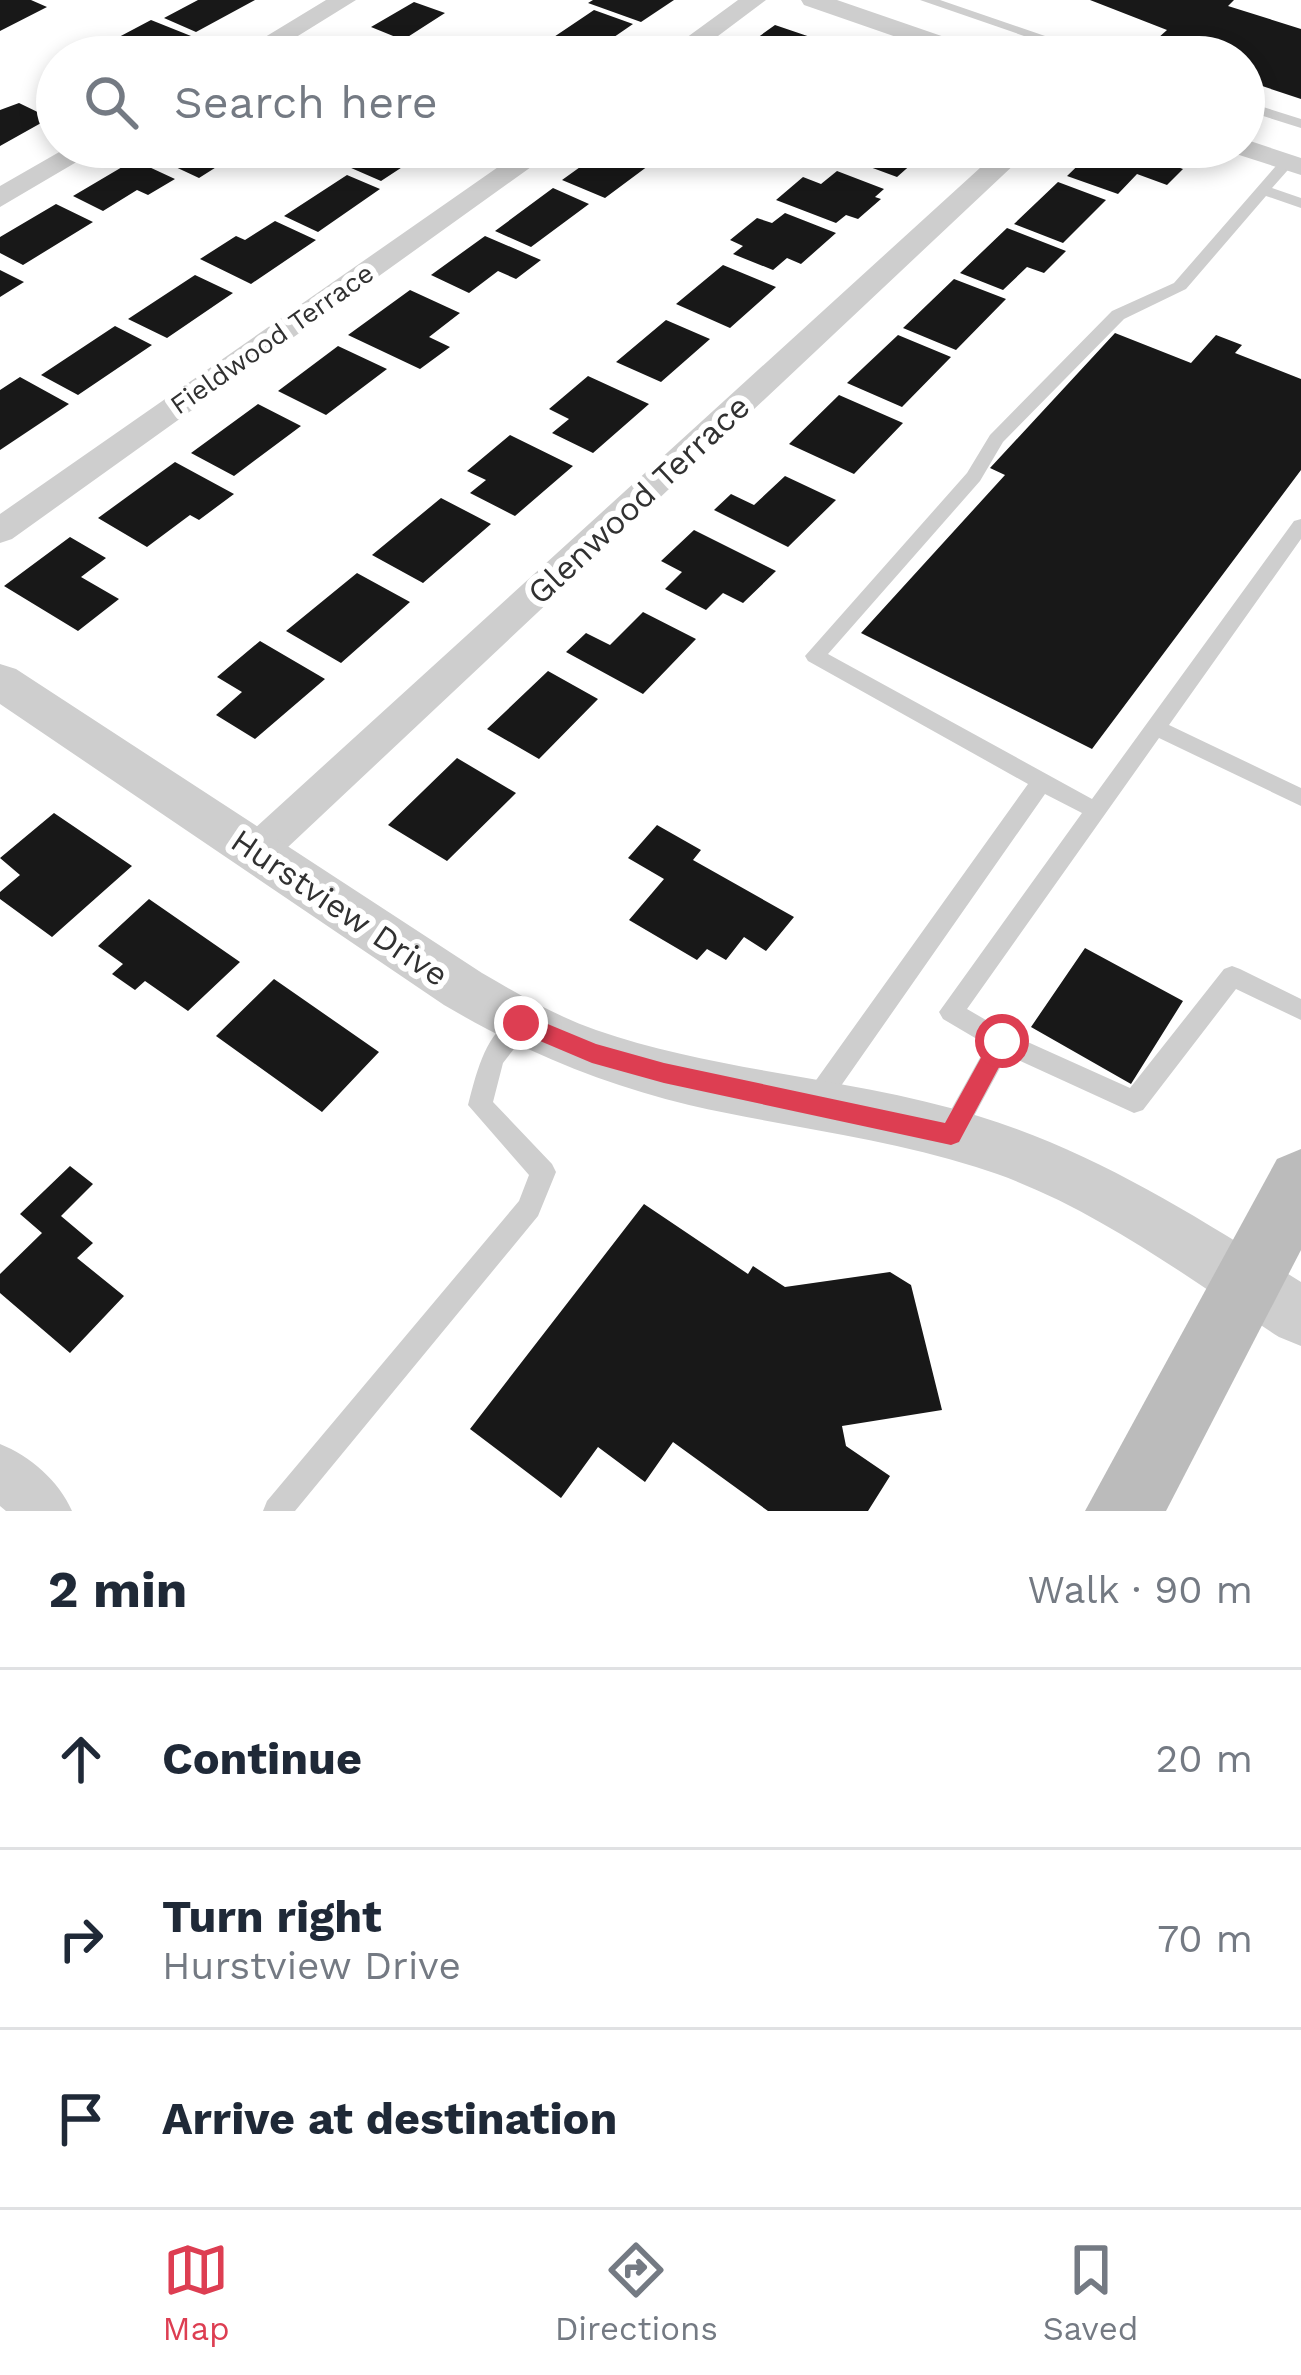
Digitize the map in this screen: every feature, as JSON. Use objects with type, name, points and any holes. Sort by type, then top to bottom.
[{"type":"main road","points":[[1124,1511],[1274,1299],[1301,1181]]},
{"type":"street","points":[[281,36],[344,0]]},
{"type":"street","points":[[703,36],[754,0]]},
{"type":"street","points":[[813,0],[918,36]]},
{"type":"street","points":[[1265,155],[1294,165]]},
{"type":"street","points":[[0,198],[52,168]]},
{"type":"street","name":"Fieldwood Terrace","points":[[0,530],[515,168]]},
{"type":"street","name":"Glenwood Terrace","points":[[257,851],[995,168]]},
{"type":"street","name":"Hurstview Drive","points":[[0,681],[521,1023],[592,1053],[646,1068],[951,1135],[1040,1163],[1123,1204],[1274,1299]]},
{"type":"lane","points":[[927,0],[1036,36]]},
{"type":"lane","points":[[1265,112],[1301,124]]},
{"type":"lane","points":[[1095,810],[815,656],[974,477],[996,439],[1118,315],[1180,286],[1262,190],[1294,165]]},
{"type":"lane","points":[[1262,190],[1301,203]]},
{"type":"lane","points":[[1298,535],[951,1012],[1133,1102],[1232,976],[1301,1010]]},
{"type":"lane","points":[[1155,728],[1301,798]]},
{"type":"lane","points":[[813,1106],[1041,782]]},
{"type":"lane","points":[[278,1511],[529,1208],[543,1172],[479,1105],[492,1058],[521,1023]]},
{"type":"lane","points":[[951,1135],[1002,1041]]},
{"type":"building","points":[[0,0],[31,0],[47,7],[0,31]]},
{"type":"building","points":[[198,0],[255,0],[196,32],[164,18]]},
{"type":"building","points":[[674,0],[641,22],[588,3]]},
{"type":"building","points":[[1090,0],[1234,0],[1228,6],[1301,29],[1301,99],[1265,87],[1265,36],[1160,36],[1167,30]]},
{"type":"building","points":[[414,2],[445,13],[409,36],[393,36],[371,27]]},
{"type":"building","points":[[594,10],[633,24],[616,36],[555,36]]},
{"type":"building","points":[[151,20],[191,36],[121,36]]},
{"type":"building","points":[[775,25],[807,36],[760,36]]},
{"type":"building","points":[[19,103],[36,111],[36,126],[0,146],[0,110]]},
{"type":"building","points":[[120,168],[151,168],[175,179],[148,195],[137,190],[103,211],[73,196]]},
{"type":"building","points":[[178,168],[215,168],[199,178]]},
{"type":"building","points":[[351,168],[401,168],[381,181]]},
{"type":"building","points":[[579,168],[645,168],[605,198],[562,180]]},
{"type":"building","points":[[873,168],[907,168],[897,177]]},
{"type":"building","points":[[1075,168],[1183,169],[1167,185],[1137,174],[1118,194],[1067,176]]},
{"type":"building","points":[[837,171],[884,189],[875,197],[881,199],[858,219],[846,215],[836,223],[776,200],[803,177],[821,184]]},
{"type":"building","points":[[347,175],[380,189],[318,232],[284,216]]},
{"type":"building","points":[[1058,182],[1106,200],[1063,243],[1014,224]]},
{"type":"building","points":[[553,188],[589,204],[531,247],[495,231]]},
{"type":"building","points":[[56,204],[93,222],[23,265],[0,253],[0,237]]},
{"type":"building","points":[[785,213],[836,233],[801,264],[787,258],[773,270],[733,254],[743,246],[730,240],[757,218],[772,223]]},
{"type":"building","points":[[275,221],[316,240],[251,284],[200,259],[236,236],[245,240]]},
{"type":"building","points":[[1007,228],[1066,251],[1044,273],[1027,267],[1003,290],[960,273]]},
{"type":"building","points":[[485,236],[541,260],[516,279],[498,271],[469,293],[431,275]]},
{"type":"building","points":[[723,265],[776,287],[730,328],[676,304]]},
{"type":"building","points":[[0,270],[24,282],[0,297]]},
{"type":"building","points":[[195,275],[233,293],[167,338],[128,319]]},
{"type":"building","points":[[954,279],[1006,299],[956,350],[903,328]]},
{"type":"building","points":[[410,290],[460,313],[429,337],[450,347],[420,369],[348,335]]},
{"type":"building","points":[[666,320],[710,339],[661,382],[616,362]]},
{"type":"building","points":[[115,326],[152,345],[78,395],[41,375]]},
{"type":"building","points":[[1115,333],[1191,363],[1216,335],[1242,345],[1235,353],[1301,379],[1301,470],[1092,749],[861,633],[1005,475],[990,468]]},
{"type":"building","points":[[898,335],[951,357],[902,407],[847,383]]},
{"type":"building","points":[[338,346],[387,369],[326,415],[278,391]]},
{"type":"building","points":[[588,376],[649,404],[593,453],[552,433],[569,419],[549,409]]},
{"type":"building","points":[[20,377],[69,404],[0,450],[0,390]]},
{"type":"building","points":[[839,395],[903,423],[854,474],[789,444]]},
{"type":"building","points":[[258,404],[301,426],[234,476],[191,453]]},
{"type":"building","points":[[510,435],[573,466],[515,516],[470,493],[486,480],[467,471]]},
{"type":"building","points":[[175,462],[234,494],[199,520],[190,515],[147,547],[98,518]]},
{"type":"building","points":[[785,476],[836,500],[788,547],[714,510],[731,494],[754,505]]},
{"type":"building","points":[[441,498],[491,524],[423,583],[372,555]]},
{"type":"building","points":[[694,530],[776,571],[743,603],[723,593],[706,610],[665,589],[682,572],[661,561]]},
{"type":"building","points":[[70,537],[106,558],[81,577],[119,599],[78,631],[4,586]]},
{"type":"building","points":[[357,573],[410,602],[341,663],[286,631]]},
{"type":"building","points":[[643,612],[696,639],[643,694],[566,652],[586,633],[610,645]]},
{"type":"building","points":[[260,641],[325,679],[255,739],[216,715],[242,692],[217,677]]},
{"type":"building","points":[[548,671],[598,699],[539,759],[487,729]]},
{"type":"building","points":[[457,758],[516,793],[447,861],[388,825]]},
{"type":"building","points":[[54,813],[132,866],[52,937],[0,899],[0,892],[20,875],[0,858]]},
{"type":"building","points":[[657,825],[701,850],[693,860],[794,917],[766,951],[744,937],[726,960],[707,949],[697,960],[629,920],[664,879],[628,858]]},
{"type":"building","points":[[149,899],[240,962],[188,1011],[145,981],[135,990],[112,974],[123,964],[98,946]]},
{"type":"building","points":[[1085,948],[1183,1001],[1131,1084],[1031,1027]]},
{"type":"building","points":[[274,979],[379,1052],[322,1112],[216,1036]]},
{"type":"building","points":[[70,1166],[93,1184],[61,1216],[93,1243],[77,1258],[124,1296],[70,1353],[0,1293],[0,1274],[42,1233],[20,1214]]},
{"type":"building","points":[[644,1204],[748,1274],[753,1266],[785,1287],[890,1272],[911,1285],[942,1410],[842,1426],[846,1446],[890,1476],[868,1511],[768,1511],[673,1442],[645,1482],[598,1447],[561,1498],[470,1429]]},
{"type":"route","points":[[521,1023],[592,1053],[664,1073],[951,1135],[1002,1041]]}]
